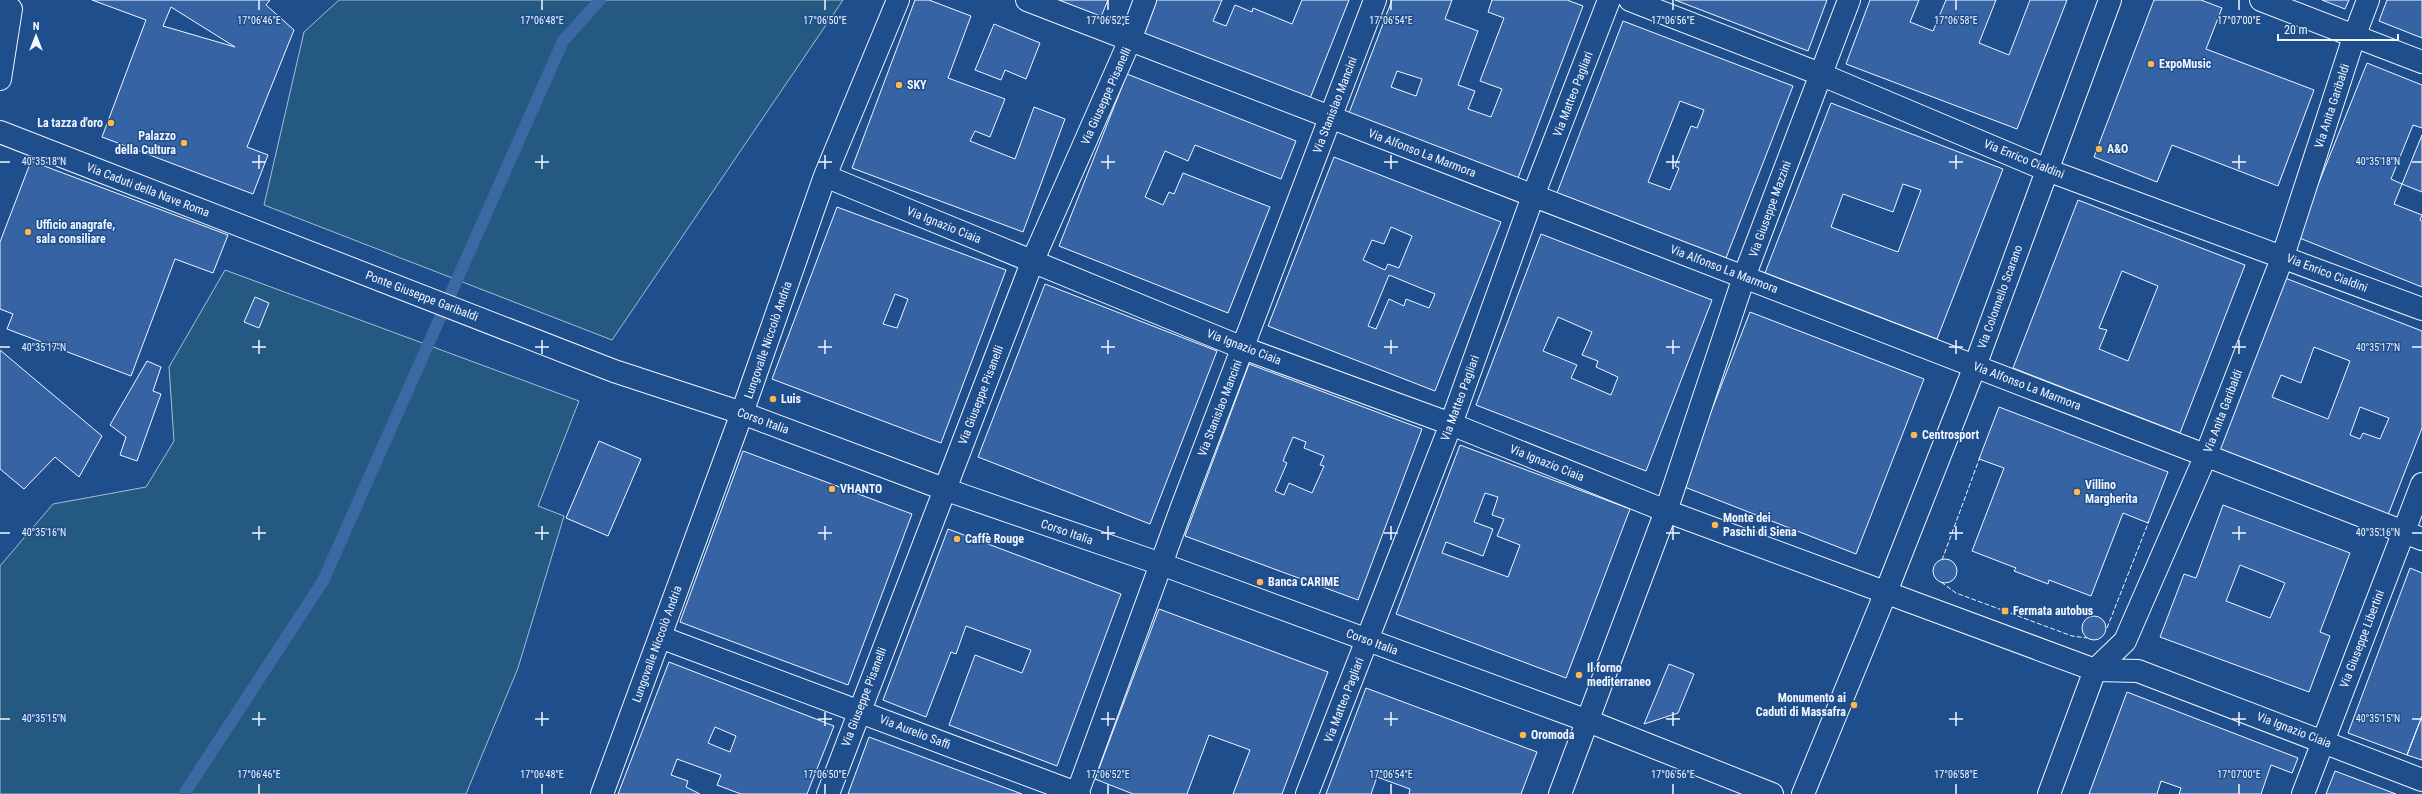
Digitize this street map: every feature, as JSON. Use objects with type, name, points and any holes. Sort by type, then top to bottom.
[{"type":"street","name":"Lungovalle Niccolò Andria","points":[[602,794],[742,413],[825,176],[898,0]]},
{"type":"street","name":"Via Alfonso La Marmora","points":[[1027,0],[2413,535]]},
{"type":"street","name":"Via Giuseppe Pisanelli","points":[[828,794],[858,711],[1033,260],[1130,40],[1145,0]]},
{"type":"street","name":"Via Stanislao Mancini","points":[[1078,794],[1161,564],[1375,0]]},
{"type":"street","name":"Via Matteo Pagliari","points":[[1307,794],[1451,424],[1533,196],[1609,0]]},
{"type":"street","name":"Via Enrico Cialdini","points":[[1630,0],[1820,74],[2047,170],[2283,256],[2422,309]]},
{"type":"street","name":"Via Giuseppe Mazzini","points":[[1560,794],[1666,511],[1744,277],[1849,0]]},
{"type":"street","name":"Via Colonnello Scarano","points":[[1803,794],[1886,592],[1975,366],[2110,0]]},
{"type":"street","points":[[2261,0],[2422,62]]},
{"type":"street","name":"Via Anita Garibaldi","points":[[2095,670],[2125,641],[2206,455],[2283,256],[2354,37],[2368,0]]},
{"type":"street","points":[[0,79],[10,6]]},
{"type":"street","name":"Via Caduti della Nave Roma","points":[[0,132],[230,222]]},
{"type":"street","name":"Via Ignazio Ciaia","points":[[825,176],[1033,260],[1243,348],[1451,424],[1666,511],[2095,670],[2138,671],[2422,780]]},
{"type":"street","name":"Ponte Giuseppe Garibaldi","points":[[230,222],[614,370]]},
{"type":"street","name":"Corso Italia","points":[[614,370],[742,413],[944,489],[1161,564],[1588,720],[1772,794]]},
{"type":"street","name":"Via Giuseppe Libertini","points":[[2303,794],[2323,741],[2413,535],[2422,484]]},
{"type":"street","name":"Via Aurelio Saffi","points":[[660,637],[1078,794]]},
{"type":"street","points":[[2049,794],[2095,670]]},
{"type":"shaded area","points":[[339,0],[843,0],[612,340],[264,205],[304,32]]},
{"type":"shaded area","points":[[225,270],[579,401],[538,506],[564,516],[518,668],[466,794],[0,794],[0,566],[53,504],[146,487],[174,441],[169,367]]},
{"type":"building","points":[[92,0],[270,0],[266,5],[294,30],[247,147],[268,155],[253,194],[102,137],[146,20]],"holes":[[[171,7],[235,47],[163,26]]]},
{"type":"building","points":[[915,0],[929,0],[971,16],[948,78],[1005,99],[990,137],[975,131],[970,141],[1015,159],[1034,107],[1065,119],[1023,232],[852,168]]},
{"type":"building","points":[[1051,0],[1108,0],[1100,19]]},
{"type":"building","points":[[1153,0],[1222,0],[1213,21],[1226,26],[1235,5],[1252,12],[1253,8],[1292,24],[1302,0],[1349,0],[1309,101],[1140,35]]},
{"type":"building","points":[[1392,0],[1452,0],[1445,19],[1478,31],[1458,85],[1475,91],[1468,109],[1491,117],[1502,89],[1480,81],[1504,18],[1488,12],[1492,0],[1567,0],[1583,6],[1518,178],[1349,113]],"holes":[[[1397,71],[1422,79],[1416,96],[1391,87]]]},
{"type":"building","points":[[1675,0],[1827,0],[1808,51]]},
{"type":"building","points":[[1870,0],[1919,0],[1910,22],[1933,31],[1946,0],[1996,0],[1979,43],[2009,55],[2030,0],[2067,0],[2017,129],[1846,64]]},
{"type":"building","points":[[2154,0],[2201,0],[2222,8],[2206,49],[2314,90],[2278,186],[2172,145],[2157,182],[2094,157]]},
{"type":"building","points":[[2322,0],[2349,0],[2345,9]]},
{"type":"building","points":[[2387,0],[2422,0],[2422,38],[2379,21]]},
{"type":"building","points":[[1623,21],[1793,86],[1726,258],[1557,193]],"holes":[[[1680,101],[1704,110],[1697,128],[1691,126],[1675,166],[1679,168],[1670,190],[1648,182]]]},
{"type":"building","points":[[994,24],[1040,43],[1026,79],[1005,70],[1001,80],[975,70]]},
{"type":"building","points":[[2367,63],[2422,85],[2422,128],[2413,125],[2391,179],[2402,184],[2394,204],[2422,215],[2420,220],[2422,221],[2422,287],[2297,237]]},
{"type":"building","points":[[1127,74],[1296,141],[1281,179],[1195,145],[1188,161],[1165,151],[1145,197],[1163,205],[1169,192],[1174,194],[1183,173],[1270,207],[1228,313],[1059,246]]},
{"type":"building","points":[[1831,103],[2003,169],[1937,339],[1765,273]],"holes":[[[1903,184],[1921,190],[1898,252],[1831,227],[1843,194],[1893,212]]]},
{"type":"building","points":[[2422,135],[2422,192],[2402,184]]},
{"type":"building","points":[[1334,157],[1501,222],[1435,391],[1268,326]],"holes":[[[1391,227],[1412,236],[1399,268],[1388,264],[1385,270],[1363,260],[1372,240],[1384,244]],[[1389,275],[1435,294],[1429,308],[1406,299],[1404,306],[1389,299],[1376,329],[1368,326]]]},
{"type":"building","points":[[31,161],[228,235],[213,273],[175,259],[131,376],[7,329],[13,314],[0,309],[0,242]]},
{"type":"building","points":[[2078,200],[2245,265],[2180,433],[2013,368]],"holes":[[[2122,271],[2158,286],[2128,361],[2099,349],[2107,330],[2099,328]]]},
{"type":"building","points":[[837,207],[1006,270],[941,443],[772,379]],"holes":[[[895,294],[908,299],[897,328],[883,324]]]},
{"type":"building","points":[[1541,234],[1712,300],[1646,471],[1476,405]],"holes":[[[1558,317],[1592,332],[1582,355],[1598,361],[1596,367],[1618,377],[1611,395],[1571,378],[1577,365],[1543,351]]]},
{"type":"building","points":[[2285,278],[2422,331],[2422,428],[2388,515],[2218,449]],"holes":[[[2314,347],[2350,361],[2328,419],[2272,397],[2281,375],[2301,383]],[[2360,407],[2389,418],[2380,439],[2363,433],[2360,439],[2350,435]]]},
{"type":"building","points":[[1045,284],[1217,351],[1150,524],[978,457]]},
{"type":"building","points":[[255,297],[269,303],[259,328],[244,322]]},
{"type":"building","points":[[1750,312],[1924,379],[1856,554],[1682,486]]},
{"type":"building","points":[[0,350],[102,436],[79,477],[55,457],[24,489],[0,469]]},
{"type":"building","points":[[147,361],[161,367],[153,391],[161,394],[137,461],[120,455],[126,437],[110,425]]},
{"type":"building","points":[[1249,364],[1422,429],[1358,600],[1185,536]],"holes":[[[1293,437],[1306,442],[1304,448],[1324,456],[1320,465],[1324,466],[1312,493],[1289,483],[1284,495],[1275,491],[1287,463],[1283,461]]]},
{"type":"building","name":"Villino Margherita","points":[[1999,407],[2168,472],[2148,523],[2123,513],[2091,596],[2049,580],[2048,584],[2014,571],[2016,568],[1972,551],[2004,468],[1979,459]]},
{"type":"building","points":[[599,441],[641,459],[608,536],[566,518]]},
{"type":"building","points":[[1460,445],[1630,509],[1566,678],[1396,614]],"holes":[[[1485,493],[1498,497],[1492,515],[1504,519],[1497,536],[1520,545],[1508,577],[1442,553],[1446,542],[1483,556],[1493,529],[1474,522]]]},
{"type":"building","points":[[743,451],[912,514],[848,685],[680,622]]},
{"type":"building","points":[[2223,505],[2350,553],[2320,632],[2330,636],[2309,692],[2160,637],[2184,574],[2196,578]],"holes":[[[2240,565],[2285,583],[2270,618],[2226,601]]]},
{"type":"building","points":[[948,529],[1121,594],[1057,766],[949,725],[975,655],[1022,673],[1031,650],[966,626],[956,654],[951,652],[926,717],[883,700]]},
{"type":"building","points":[[1945,559],[1954,562],[1957,571],[1954,580],[1945,583],[1936,580],[1933,571],[1936,562]]},
{"type":"building","points":[[2410,568],[2422,573],[2422,716],[2407,755],[2348,733]]},
{"type":"building","points":[[1159,609],[1328,672],[1282,794],[1233,794],[1250,750],[1209,735],[1187,794],[1133,794],[1095,779]]},
{"type":"building","points":[[2094,616],[2103,619],[2106,628],[2103,637],[2094,640],[2085,637],[2082,628],[2085,619]]},
{"type":"building","points":[[669,662],[834,726],[807,794],[741,794],[717,785],[721,775],[677,759],[671,775],[688,781],[686,787],[700,794],[618,794]],"holes":[[[715,727],[736,736],[730,752],[708,743]]]},
{"type":"building","points":[[1669,664],[1694,674],[1678,713],[1644,724]]},
{"type":"building","points":[[1366,688],[1537,752],[1521,794],[1409,794],[1410,789],[1377,777],[1371,794],[1326,794]]},
{"type":"building","points":[[2127,692],[2298,758],[2292,773],[2271,765],[2261,794],[2179,794],[2181,788],[2161,781],[2157,794],[2089,794]]},
{"type":"building","points":[[2422,716],[2422,760],[2407,755]]},
{"type":"building","points":[[869,737],[1022,794],[848,794]]},
{"type":"building","points":[[2335,771],[2396,794],[2326,794]]},
{"type":"waterway","points":[[184,794],[323,581],[563,41],[600,0]]},
{"type":"fence","points":[[1942,560],[1980,457]]},
{"type":"fence","points":[[2107,628],[2149,521]]},
{"type":"fence","points":[[1941,582],[1956,593],[2072,636],[2087,638]]},
{"type":"place","name":"ExpoMusic","points":[[2151,64]]},
{"type":"place","name":"SKY","points":[[899,85]]},
{"type":"place","name":"La tazza d'oro","points":[[111,123]]},
{"type":"place","name":"Palazzo della Cultura","points":[[184,143]]},
{"type":"place","name":"A&O","points":[[2099,149]]},
{"type":"place","name":"Ufficio anagrafe, sala consiliare","points":[[28,232]]},
{"type":"place","name":"Luis","points":[[773,399]]},
{"type":"place","name":"Centrosport","points":[[1914,435]]},
{"type":"place","name":"VHANTO","points":[[832,489]]},
{"type":"place","name":"Villino Margherita","points":[[2077,492]]},
{"type":"place","name":"Monte dei Paschi di Siena","points":[[1715,525]]},
{"type":"place","name":"Caffè Rouge","points":[[957,539]]},
{"type":"place","name":"Banca CARIME","points":[[1260,582]]},
{"type":"place","name":"Fermata autobus","points":[[2005,611]]},
{"type":"place","name":"Il forno mediterraneo","points":[[1579,675]]},
{"type":"place","name":"Monumento ai Caduti di Massafra","points":[[1854,705]]},
{"type":"place","name":"Oromoda","points":[[1523,735]]}]
